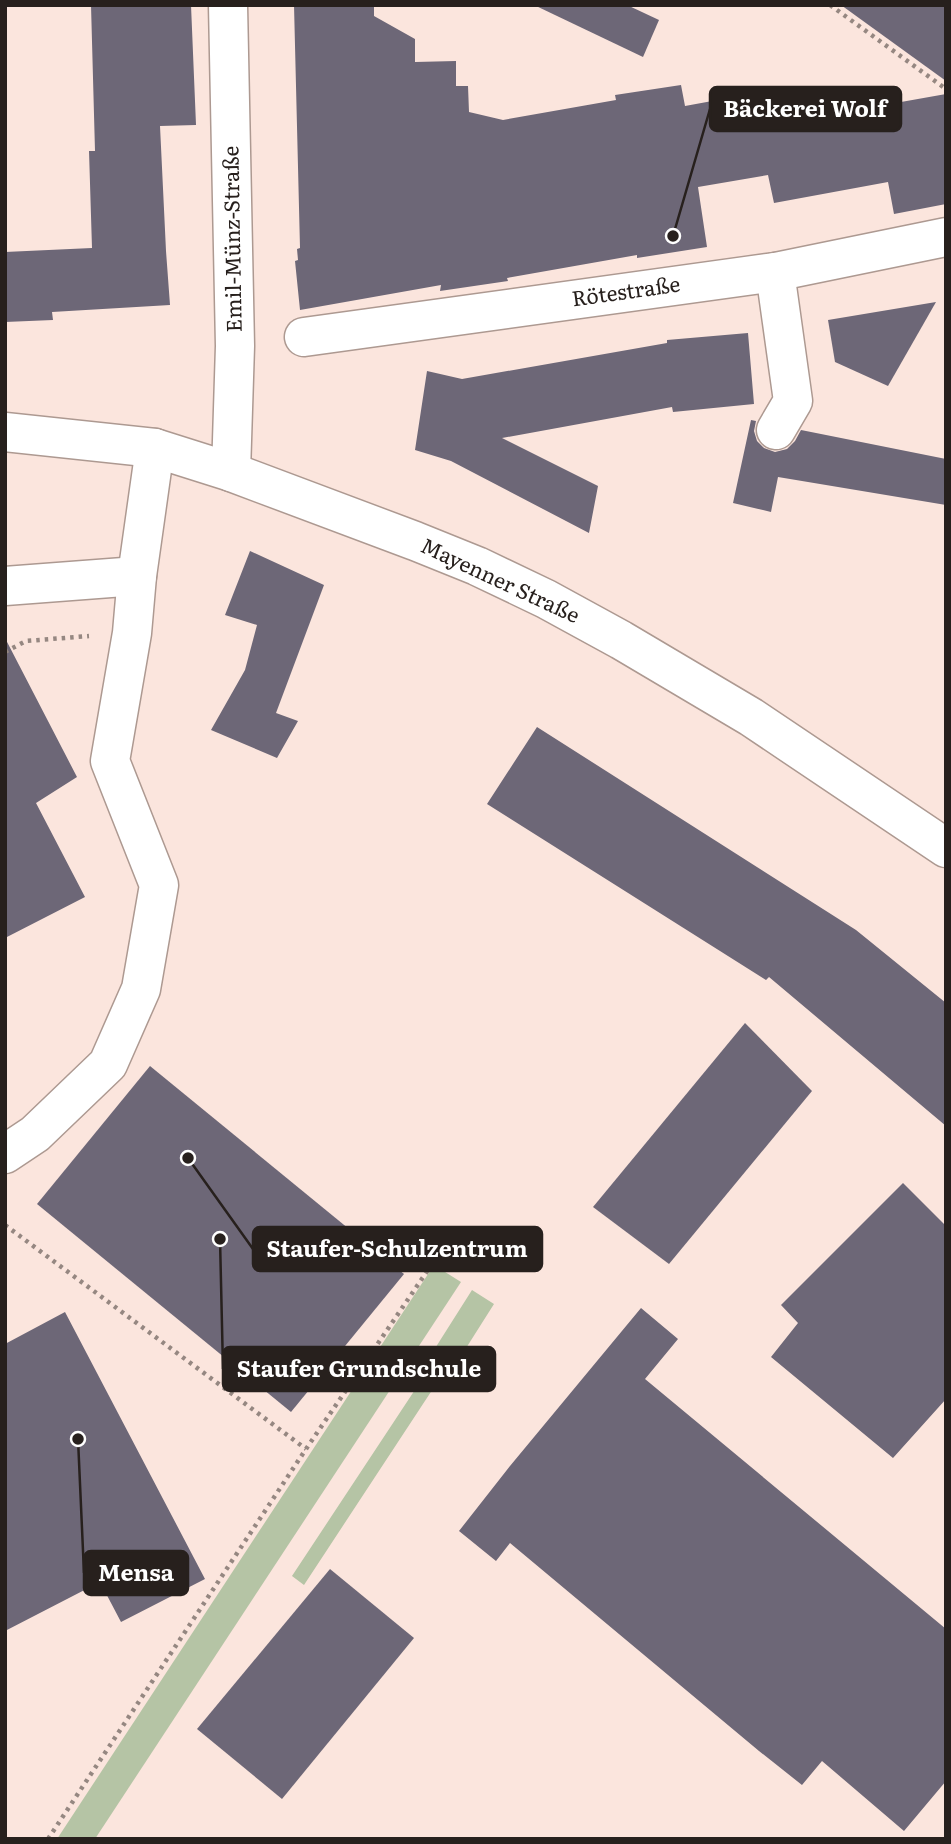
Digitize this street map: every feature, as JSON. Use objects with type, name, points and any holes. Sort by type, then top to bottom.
[{"type":"street","name":"Emil-Münz-Straße","points":[[228,5],[236,346],[231,472]]},
{"type":"street","name":"Rötestraße","points":[[303,337],[775,272],[946,237]]},
{"type":"street","points":[[775,272],[793,401],[776,430]]},
{"type":"street","name":"Mayenner Straße","points":[[5,432],[155,449],[231,472],[477,566],[546,599],[621,640],[751,717],[946,848]]},
{"type":"street","points":[[5,1154],[35,1134],[108,1064],[141,989],[159,885],[110,761],[132,633],[137,576],[155,449]]},
{"type":"street","points":[[5,586],[137,576]]},
{"type":"path","points":[[830,5],[946,89]]},
{"type":"path","points":[[5,652],[26,641],[132,633]]},
{"type":"path","points":[[5,1225],[306,1449]]},
{"type":"path","points":[[48,1839],[306,1449],[445,1245]]},
{"type":"green space","points":[[434,1265],[461,1282],[95,1839],[57,1839]]},
{"type":"green space","points":[[472,1290],[494,1304],[449,1375],[444,1372],[304,1585],[292,1576],[432,1364],[427,1361]]},
{"type":"building","points":[[91,5],[191,5],[196,125],[160,126],[170,305],[52,312],[53,320],[5,322],[5,252],[92,248],[89,151],[95,151]]},
{"type":"building","points":[[294,5],[374,5],[374,16],[415,39],[415,62],[456,61],[456,86],[468,86],[469,112],[503,120],[616,100],[615,95],[681,85],[685,106],[777,89],[783,123],[946,94],[946,204],[894,214],[888,182],[774,203],[768,175],[698,187],[707,247],[637,258],[637,255],[507,278],[508,281],[440,291],[441,285],[300,310],[295,261],[298,260],[297,249],[300,248]]},
{"type":"building","points":[[534,5],[627,5],[659,20],[643,57]]},
{"type":"building","points":[[841,5],[946,5],[946,81]]},
{"type":"building","points":[[936,302],[888,386],[835,362],[828,320]]},
{"type":"building","points":[[748,333],[754,404],[673,412],[672,407],[502,438],[598,486],[589,533],[451,461],[415,450],[427,371],[462,379],[667,343],[667,340]]},
{"type":"building","points":[[751,420],[756,421],[754,431],[757,441],[764,448],[775,452],[787,449],[801,430],[946,459],[946,505],[778,477],[771,512],[733,503]]},
{"type":"building","points":[[250,551],[324,585],[276,713],[298,721],[277,758],[211,730],[245,670],[257,625],[225,615]]},
{"type":"building","points":[[5,638],[77,777],[36,803],[85,897],[5,938]]},
{"type":"building","points":[[537,727],[856,930],[946,1003],[946,1126],[769,977],[766,980],[487,804]]},
{"type":"building","points":[[745,1023],[812,1091],[669,1264],[593,1207]]},
{"type":"building","points":[[150,1066],[404,1274],[291,1412],[37,1204]]},
{"type":"building","points":[[903,1183],[946,1226],[946,1399],[893,1458],[771,1357],[798,1323],[781,1305]]},
{"type":"building","points":[[641,1308],[678,1339],[645,1379],[946,1629],[946,1781],[904,1831],[822,1761],[802,1785],[510,1543],[496,1561],[459,1531]]},
{"type":"building","points":[[65,1312],[205,1579],[121,1622],[100,1582],[5,1631],[5,1344]]},
{"type":"building","points":[[330,1569],[414,1638],[282,1799],[197,1729]]},
{"type":"place","name":"Bäckerei Wolf","points":[[673,236]]},
{"type":"place","name":"Staufer-Schulzentrum","points":[[188,1158]]},
{"type":"place","name":"Staufer Grundschule","points":[[220,1239]]},
{"type":"place","name":"Mensa","points":[[78,1439]]}]
